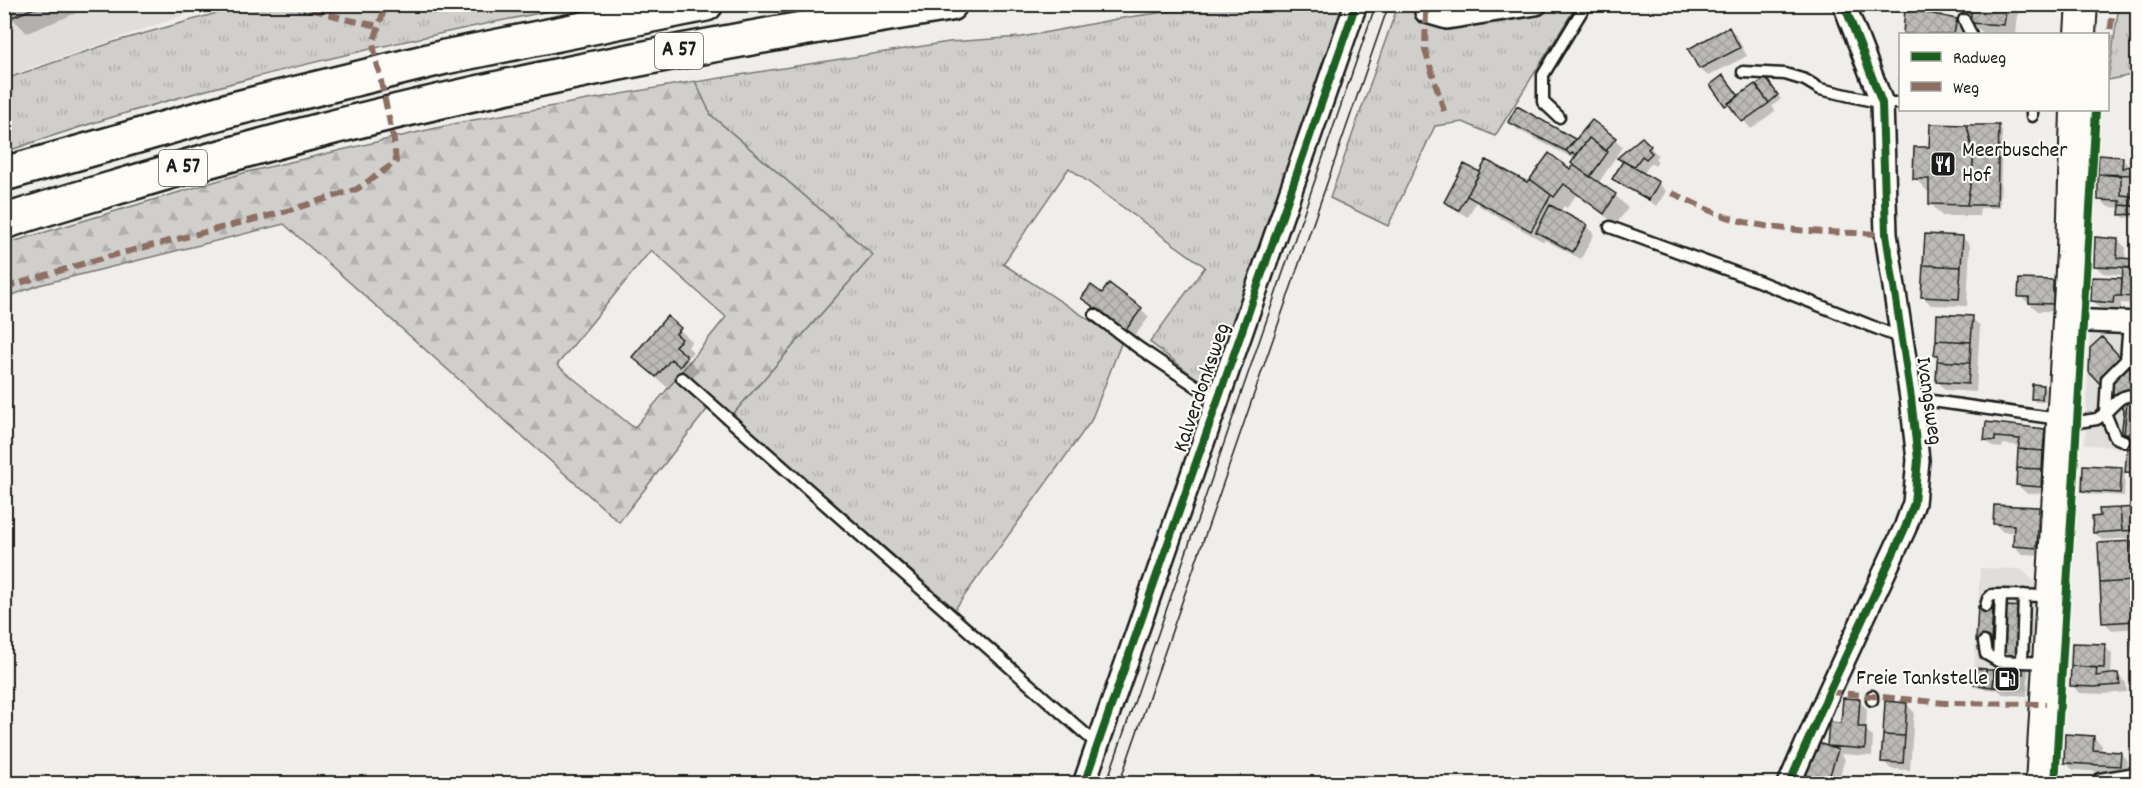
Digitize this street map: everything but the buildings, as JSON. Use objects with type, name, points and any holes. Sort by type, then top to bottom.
[{"type":"highway","name":"A 57","points":[[4,174],[229,110],[402,67],[706,4]]},
{"type":"highway","name":"A 57","points":[[4,222],[242,150],[456,97],[682,51],[950,4]]},
{"type":"main road","points":[[2080,33],[2082,4]]},
{"type":"main road","points":[[2041,783],[2035,662],[2038,596],[2062,422],[2072,252],[2076,111]]},
{"type":"street","name":"Kalverdonksweg","points":[[1084,783],[1356,4]]},
{"type":"street","points":[[1427,8],[1447,18],[1536,4]]},
{"type":"street","name":"Ivangsweg","points":[[1789,783],[1905,528],[1914,503],[1918,460],[1886,234],[1891,103],[1844,4]]},
{"type":"street","points":[[2068,321],[2133,323]]},
{"type":"street","points":[[2102,783],[2138,778]]},
{"type":"lane","points":[[1559,117],[1543,102],[1543,75],[1586,4]]},
{"type":"lane","points":[[1964,20],[1970,33]]},
{"type":"lane","points":[[1743,72],[1785,74],[1805,80],[1820,89],[1891,103]]},
{"type":"lane","name":"Ivangsweg","points":[[1610,227],[1758,281],[1901,338]]},
{"type":"lane","name":"Kalverdonksweg","points":[[1095,315],[1139,348],[1217,400]]},
{"type":"lane","points":[[2124,441],[2115,437],[2105,413],[2107,379],[2126,360],[2133,323]]},
{"type":"lane","points":[[682,378],[1098,745]]},
{"type":"lane","points":[[1911,398],[2062,422],[2097,419],[2121,397],[2127,394],[2138,395]]},
{"type":"lane","points":[[1998,661],[2001,594]]},
{"type":"lane","points":[[1986,606],[1992,595],[2038,596]]},
{"type":"lane","points":[[1984,642],[1986,654],[1998,661],[2035,662]]},
{"type":"shaded area","points":[[5,4],[214,5],[5,77]]},
{"type":"shaded area","points":[[2090,331],[2137,333],[2137,450],[2085,444]]},
{"type":"shaded area","points":[[1980,568],[2021,569],[2036,583],[2029,691],[1973,688]]},
{"type":"green space","points":[[246,5],[580,5],[290,68],[146,107],[5,152],[5,79],[117,41]]},
{"type":"green space","points":[[1215,5],[1346,5],[1242,307],[1213,381],[1197,379],[1150,342],[1205,267],[1069,168],[1003,264],[1122,341],[1091,421],[955,609],[732,415],[873,255],[711,115],[695,82],[949,42],[1022,37],[1122,18]]},
{"type":"green space","points":[[1398,5],[1577,5],[1495,136],[1463,122],[1435,126],[1388,226],[1330,198]]},
{"type":"green space","points":[[2119,5],[2137,5],[2137,74],[2109,80]]},
{"type":"green space","points":[[695,81],[711,115],[873,255],[732,415],[682,371],[726,317],[651,250],[557,365],[634,428],[676,379],[709,407],[619,522],[284,224],[39,285],[5,298],[5,245],[12,242],[247,172],[462,122]]},
{"type":"tram line","points":[[1106,784],[1376,4]]},
{"type":"tram line","points":[[1119,784],[1389,4]]},
{"type":"marked path","points":[[294,4],[379,26]]},
{"type":"marked path","points":[[4,288],[95,260],[287,211],[357,189],[396,162],[394,142],[373,44],[388,4]]},
{"type":"marked path","points":[[2109,40],[2114,4]]},
{"type":"marked path","points":[[1426,12],[1425,50],[1445,114]]},
{"type":"marked path","points":[[1672,193],[1724,216],[1763,226],[1804,231],[1886,234]]},
{"type":"marked path","points":[[1829,692],[1945,703],[2046,704]]},
{"type":"cycle path","points":[[1084,784],[1356,4]]},
{"type":"cycle path","points":[[1789,784],[1905,528],[1914,503],[1918,460],[1886,234],[1882,103],[1844,4]]},
{"type":"cycle path","points":[[2055,784],[2096,111]]},
{"type":"place","name":"Meerbuscher Hof","points":[[1943,164]]},
{"type":"place","name":"Freie Tankstelle","points":[[2007,679]]}]
